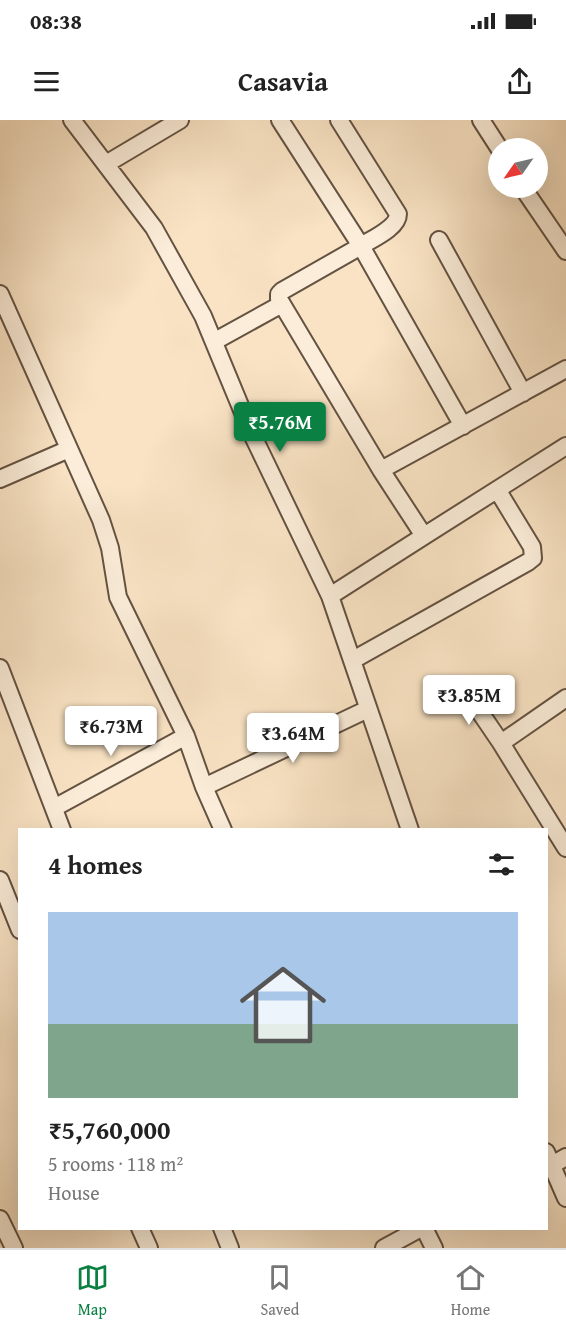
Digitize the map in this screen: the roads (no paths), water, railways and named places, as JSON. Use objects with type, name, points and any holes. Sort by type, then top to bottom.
[{"type":"street","points":[[72,120],[154,228],[215,341],[251,432],[330,596],[409,828]]},
{"type":"street","points":[[106,164],[180,120]]},
{"type":"street","points":[[280,120],[361,246],[463,426]]},
{"type":"street","points":[[339,120],[398,214],[398,219],[394,225],[361,246],[282,291],[279,298],[381,470],[424,536]]},
{"type":"street","points":[[481,120],[493,138]]},
{"type":"street","points":[[531,198],[566,250]]},
{"type":"street","points":[[439,240],[523,393]]},
{"type":"street","points":[[0,294],[101,520],[110,548],[118,597],[186,736],[204,787],[222,828]]},
{"type":"street","points":[[215,341],[282,304]]},
{"type":"street","points":[[381,470],[566,369]]},
{"type":"street","points":[[330,596],[566,446]]},
{"type":"street","points":[[0,479],[69,449]]},
{"type":"street","points":[[353,660],[533,558],[532,547],[498,490]]},
{"type":"street","points":[[0,668],[61,828]]},
{"type":"street","points":[[465,690],[566,848]]},
{"type":"street","points":[[501,743],[566,698]]},
{"type":"street","points":[[204,787],[368,709]]},
{"type":"street","points":[[54,808],[186,736]]},
{"type":"street","points":[[0,880],[18,926]]},
{"type":"street","points":[[555,1158],[566,1198]]},
{"type":"street","points":[[0,1219],[14,1248]]},
{"type":"street","points":[[141,1230],[149,1248]]},
{"type":"street","points":[[223,1230],[230,1248]]},
{"type":"street","points":[[384,1248],[418,1230]]},
{"type":"street","points":[[423,1230],[434,1248]]}]
